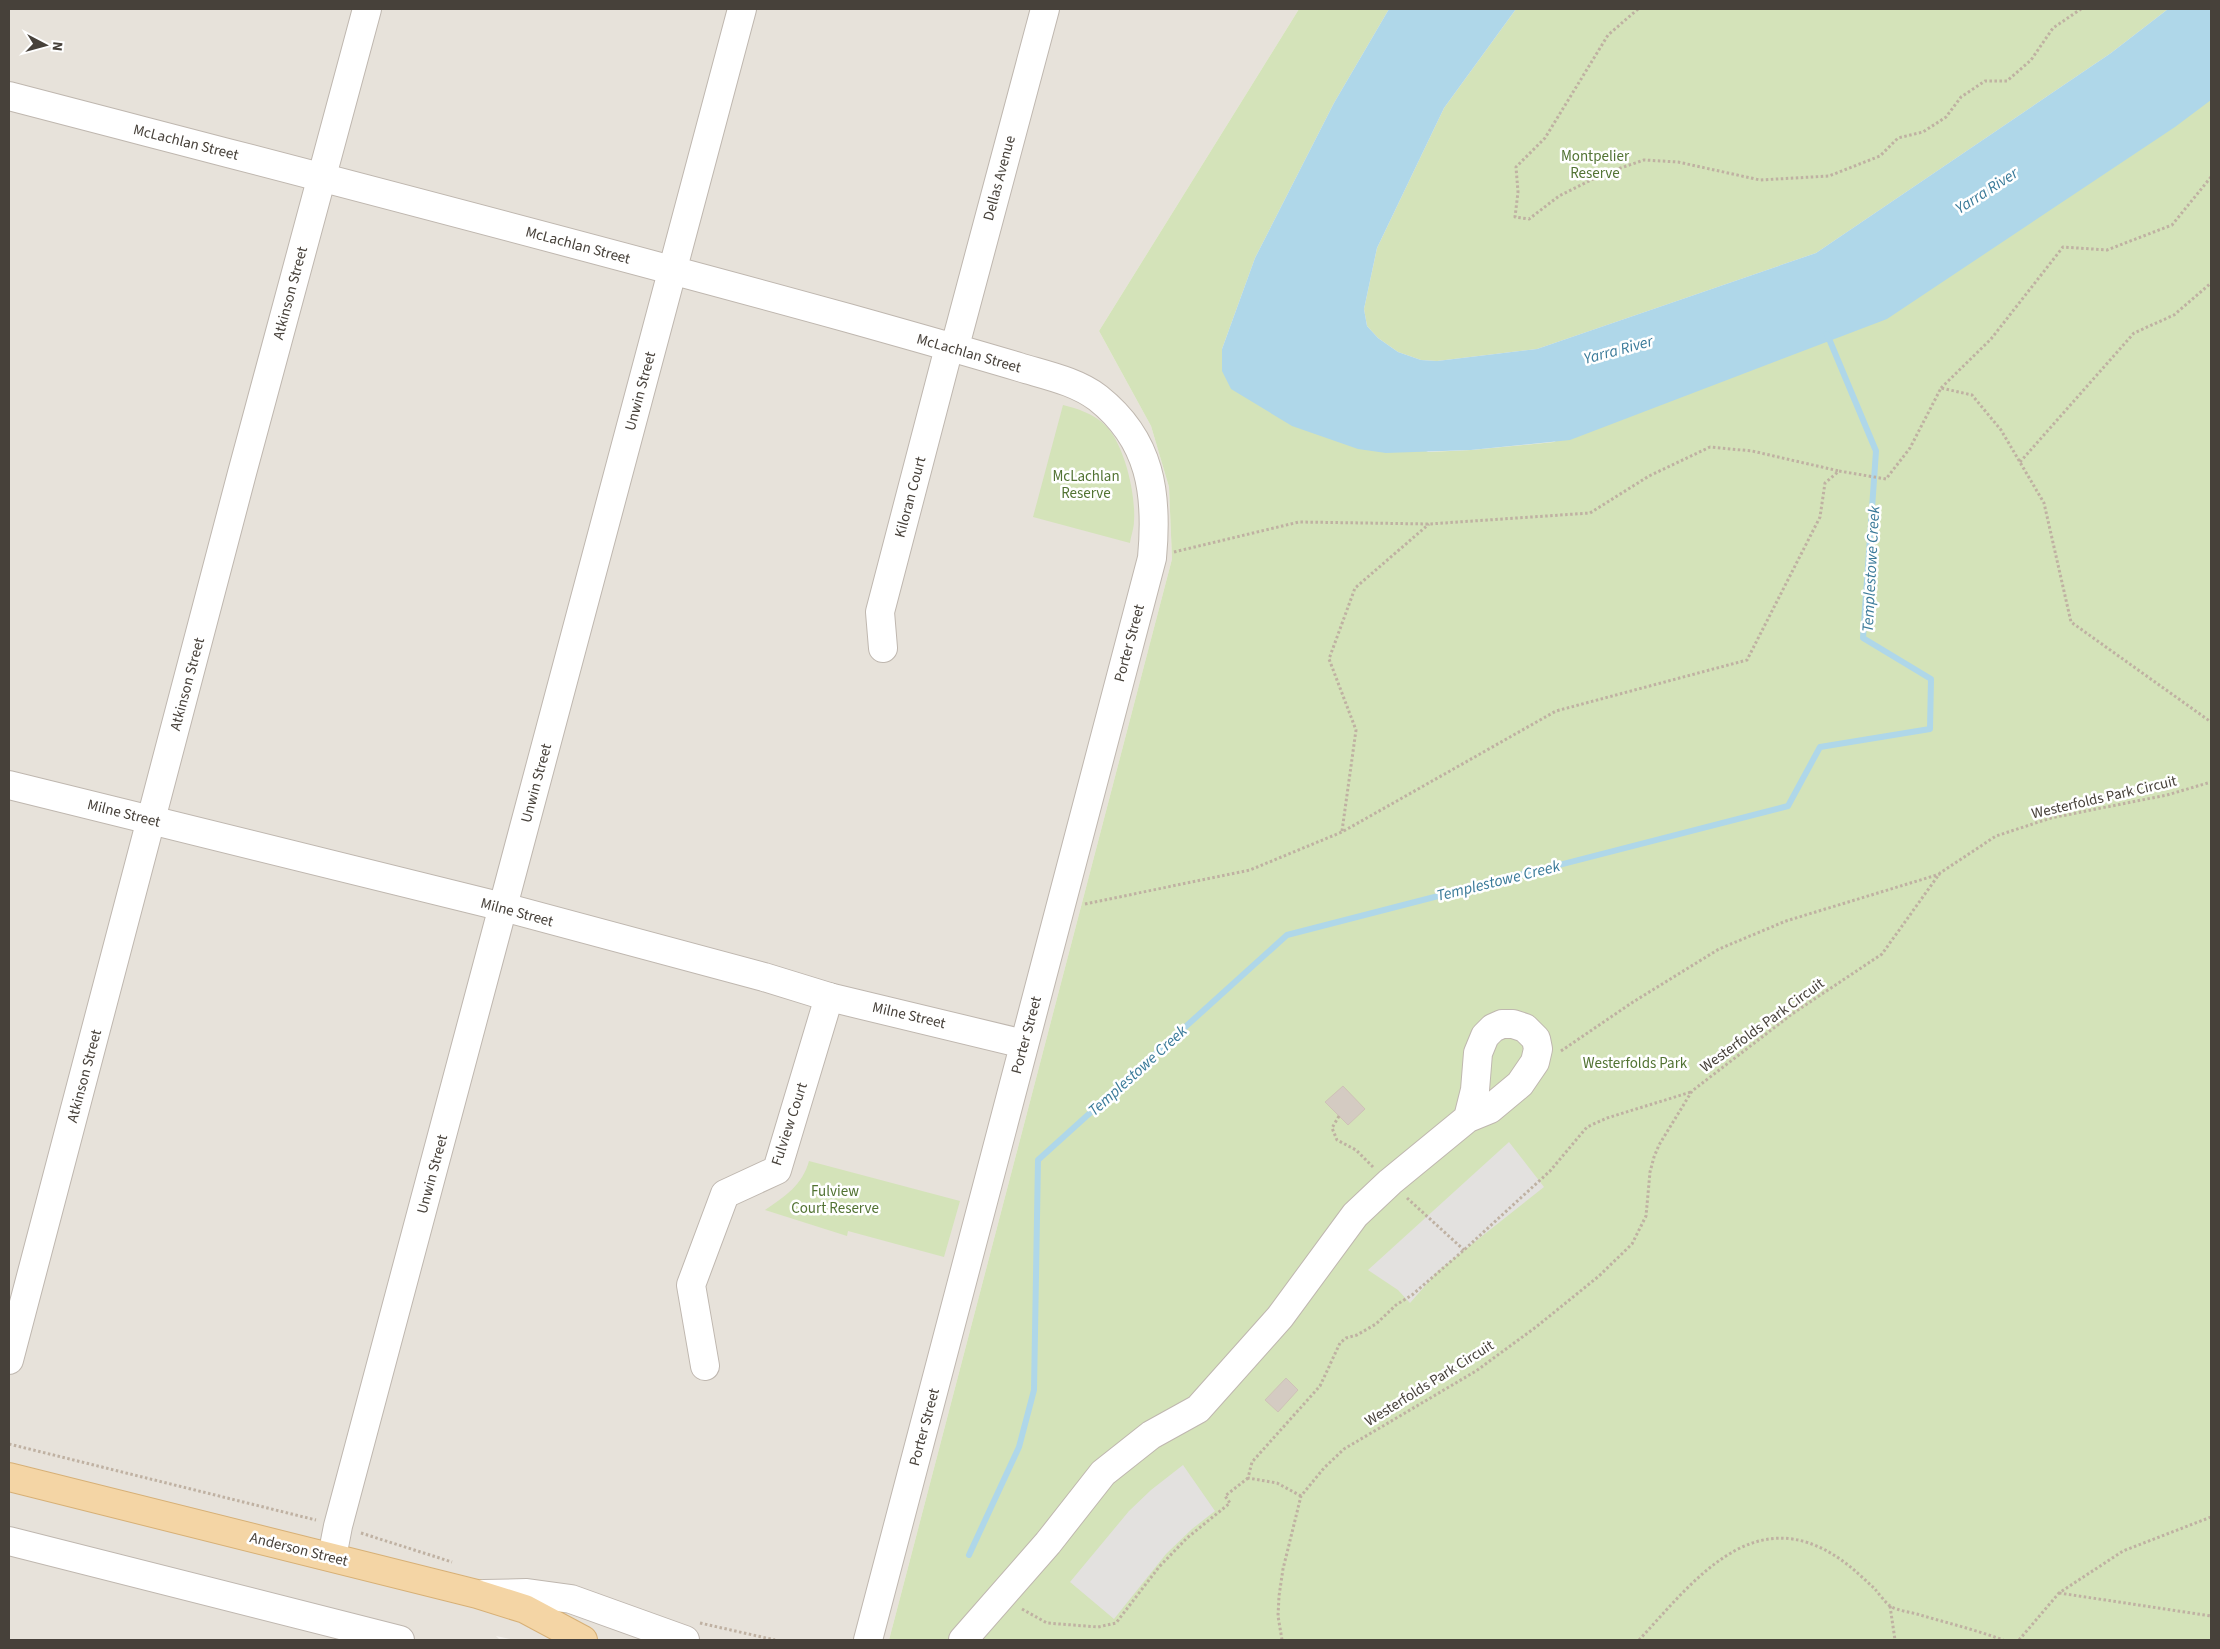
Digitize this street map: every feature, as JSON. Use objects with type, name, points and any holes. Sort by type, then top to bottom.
[{"type":"main road","name":"Anderson Street","points":[[9,1477],[477,1594],[525,1609],[583,1640]]},
{"type":"street","name":"Atkinson Street","points":[[9,1360],[367,9]]},
{"type":"street","name":"Unwin Street","points":[[332,1557],[338,1526],[742,9]]},
{"type":"street","name":"Dellas Avenue","points":[[952,347],[958,335],[1045,9]]},
{"type":"street","name":"McLachlan Street","points":[[9,96],[672,269],[952,347],[1074,385],[1094,395],[1114,412],[1130,431]]},
{"type":"street","name":"Kiloran Court","points":[[883,648],[880,612],[946,359],[952,347]]},
{"type":"street","name":"Porter Street","points":[[868,1640],[1152,558],[1155,520],[1153,492],[1144,459],[1130,431]]},
{"type":"street","name":"Milne Street","points":[[9,785],[503,907],[764,977],[828,997],[1024,1044]]},
{"type":"street","name":"Fulview Court","points":[[705,1366],[691,1285],[725,1194],[777,1170],[828,997]]},
{"type":"street","points":[[963,1640],[1048,1543],[1103,1473],[1151,1435],[1198,1409],[1280,1317],[1354,1215],[1390,1182],[1468,1118]]},
{"type":"street","points":[[9,1542],[400,1640]]},
{"type":"street","points":[[477,1594],[527,1593],[570,1599],[688,1631]]},
{"type":"path","points":[[1638,9],[1608,34],[1545,138],[1516,167],[1518,192],[1515,217],[1529,219],[1559,196],[1604,174],[1644,160],[1678,162],[1760,180],[1828,176],[1880,156],[1898,138],[1923,132],[1946,117],[1960,97],[1985,81],[2007,81],[2031,60],[2053,28],[2081,9]]},
{"type":"path","points":[[1152,558],[1299,522],[1430,524],[1590,513],[1649,476],[1710,447],[1752,451],[1839,471],[1886,479],[1910,448],[1940,388],[1991,339],[2063,248],[2106,250],[2172,225],[2211,177]]},
{"type":"path","points":[[2020,462],[2134,332],[2174,315],[2211,283]]},
{"type":"path","points":[[1940,388],[1972,395],[2001,430],[2044,503],[2071,622],[2211,722]]},
{"type":"path","points":[[1060,909],[1250,870],[1342,832],[1556,711],[1747,660],[1820,517],[1825,483],[1839,471]]},
{"type":"path","points":[[1342,832],[1356,730],[1329,659],[1355,588],[1430,524]]},
{"type":"path","name":"Westerfolds Park Circuit","points":[[1282,1640],[1278,1616],[1279,1596],[1283,1569],[1301,1496],[1324,1468],[1344,1449],[1476,1371],[1543,1322],[1599,1276],[1632,1244],[1646,1216],[1650,1172],[1659,1145],[1692,1091],[1792,1014],[1882,954],[1940,873],[1996,836],[2050,818],[2167,795],[2211,782]]},
{"type":"path","points":[[1560,1052],[1633,1002],[1719,949],[1786,921],[1940,873]]},
{"type":"path","points":[[1002,1596],[1047,1623],[1098,1627],[1116,1622],[1159,1567],[1187,1538],[1230,1503],[1225,1496],[1248,1478],[1252,1462],[1320,1386],[1340,1344],[1346,1338],[1358,1335],[1376,1324],[1464,1250],[1550,1171],[1587,1127],[1607,1118],[1692,1091]]},
{"type":"path","points":[[1442,1230],[1464,1250]]},
{"type":"path","points":[[9,1444],[338,1526],[459,1564]]},
{"type":"path","points":[[1248,1478],[1277,1483],[1301,1496]]},
{"type":"path","points":[[2019,1640],[2059,1593],[2123,1551],[2211,1517]]},
{"type":"path","points":[[1639,1640],[1699,1576],[1714,1563],[1753,1543],[1772,1538],[1805,1542],[1822,1548],[1840,1559],[1863,1578],[1890,1606],[2004,1640]]},
{"type":"path","points":[[2059,1593],[2211,1616]]},
{"type":"path","points":[[1890,1606],[1896,1640]]},
{"type":"path","points":[[688,1631],[776,1640]]},
{"type":"shaded area","points":[[9,9],[1299,9],[1099,331],[1151,426],[1169,487],[1172,559],[889,1640],[515,1640],[496,1636],[500,1640],[9,1640]]},
{"type":"shaded area","points":[[1509,1142],[1544,1187],[1438,1271],[1410,1303],[1398,1290],[1368,1270]]},
{"type":"shaded area","points":[[1183,1465],[1215,1511],[1192,1529],[1166,1554],[1114,1619],[1070,1582],[1129,1511],[1151,1490]]},
{"type":"green space","name":"Westerfolds Park","points":[[1299,9],[1389,9],[1334,103],[1255,258],[1222,349],[1428,452],[1554,442],[2211,94],[2211,1640],[889,1640],[1172,559],[1169,487],[1151,426],[1099,331]]},
{"type":"green space","name":"Montpelier Reserve","points":[[1516,9],[2168,9],[2111,53],[1816,253],[1537,349],[1437,361],[1421,360],[1398,352],[1378,338],[1367,326],[1364,309],[1377,248],[1444,108]]},
{"type":"green space","name":"McLachlan Reserve","points":[[1063,405],[1085,412],[1104,424],[1111,432],[1123,455],[1133,497],[1134,524],[1130,543],[1033,517]]},
{"type":"green space","name":"Fulview Court Reserve","points":[[809,1161],[960,1201],[944,1257],[848,1231],[847,1236],[765,1210],[792,1190],[802,1177]]},
{"type":"water","name":"Yarra River","points":[[1389,9],[1516,9],[1444,108],[1377,248],[1364,309],[1367,326],[1378,338],[1398,352],[1421,360],[1437,361],[1537,349],[1816,253],[2111,53],[2168,9],[2211,9],[2211,100],[2175,127],[1887,319],[1570,440],[1471,450],[1386,453],[1358,449],[1292,426],[1231,389],[1222,371],[1222,349],[1255,258],[1334,103]]},
{"type":"building","points":[[1343,1086],[1365,1109],[1348,1125],[1325,1102]]},
{"type":"building","points":[[1286,1378],[1298,1390],[1278,1412],[1265,1400]]},
{"type":"waterway","name":"Templestowe Creek","points":[[969,1555],[1019,1447],[1034,1390],[1038,1160],[1287,935],[1788,806],[1820,747],[1930,729],[1931,679],[1863,638],[1876,451],[1827,334]]}]
